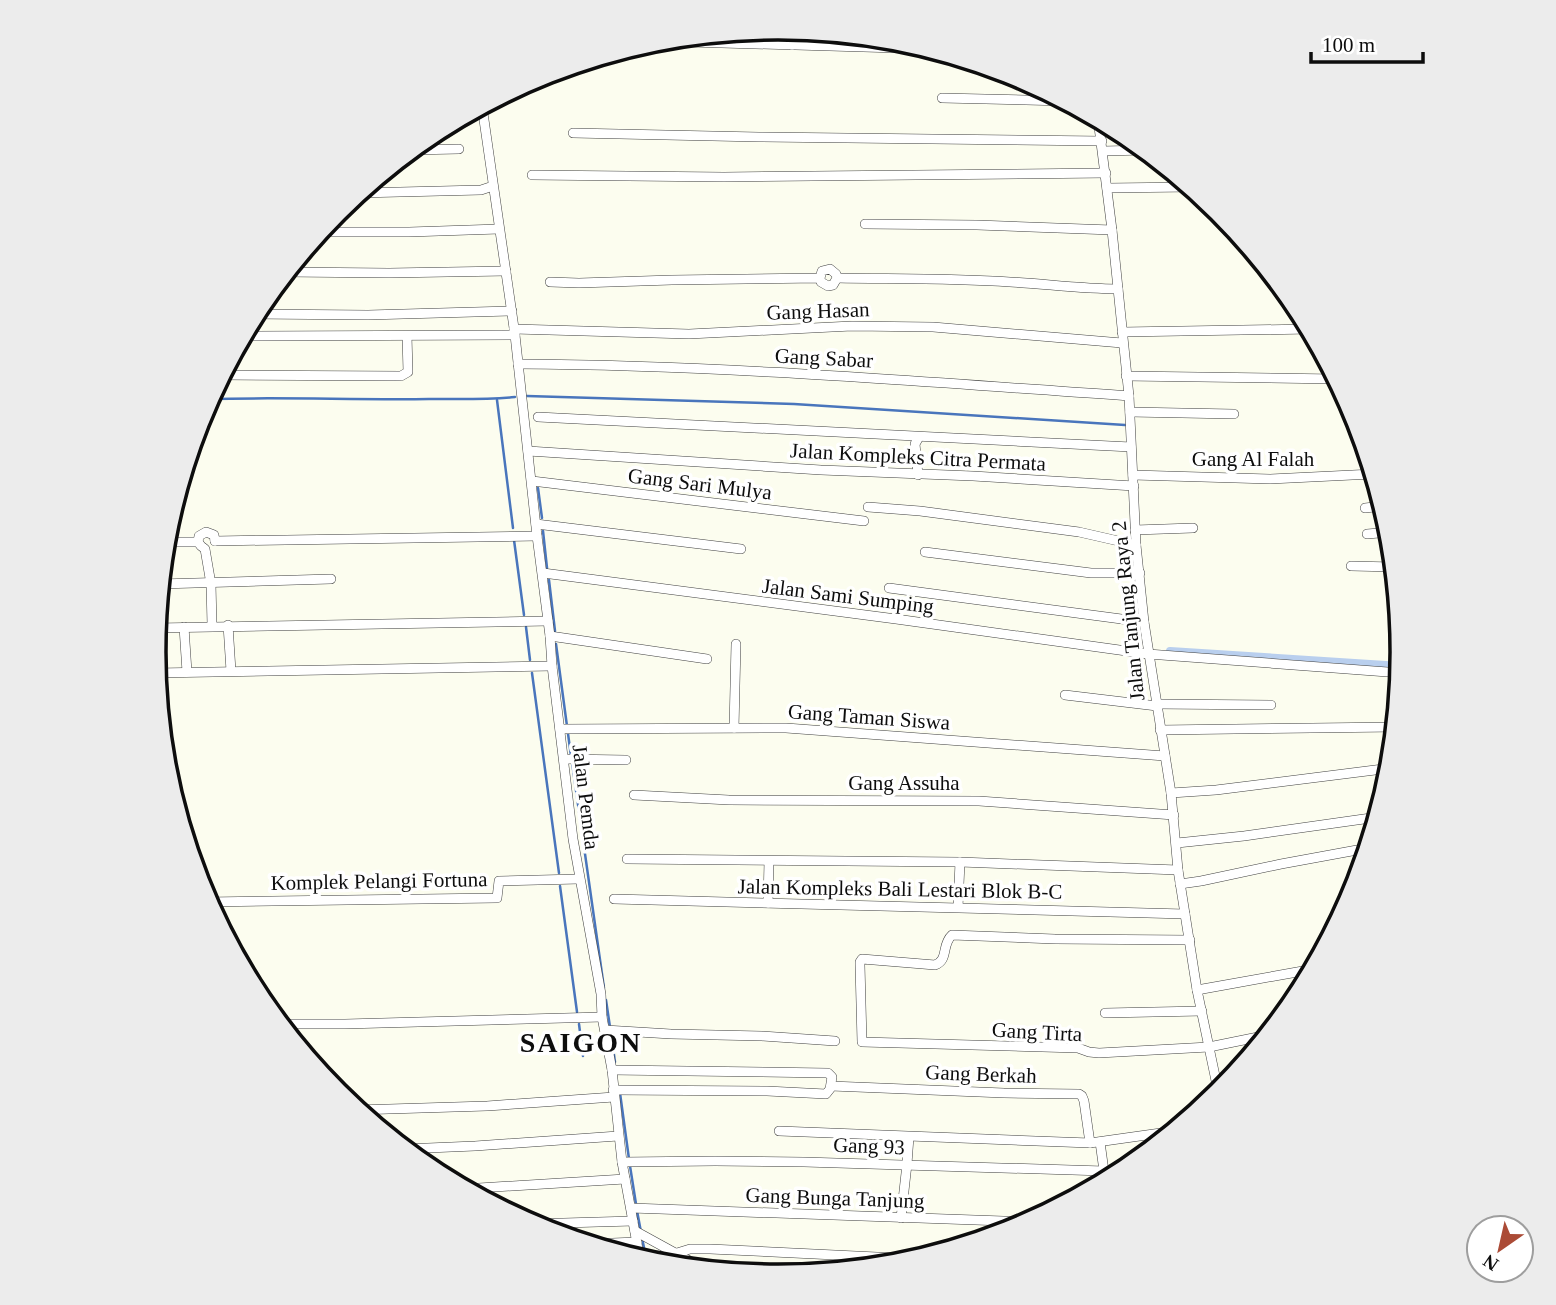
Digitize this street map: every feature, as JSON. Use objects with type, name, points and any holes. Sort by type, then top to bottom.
[{"type":"street","points":[[792,41],[792,45]]},
{"type":"street","points":[[724,43],[871,47]]},
{"type":"street","points":[[942,98],[1043,100]]},
{"type":"street","points":[[373,193],[481,190],[493,186],[482,116]]},
{"type":"street","name":"Jalan Tanjung Raya 2","points":[[1100,132],[1129,396],[1135,530],[1144,622],[1171,793],[1180,884],[1197,989],[1216,1080]]},
{"type":"street","points":[[573,133],[1125,148]]},
{"type":"street","points":[[429,150],[459,149]]},
{"type":"street","points":[[532,176],[1106,173]]},
{"type":"street","name":"Jalan Pemda","points":[[493,186],[515,332],[552,666],[566,729],[566,789],[579,879],[601,994],[602,1017],[608,1030],[615,1070],[618,1136],[627,1162],[625,1179],[635,1208],[639,1248]]},
{"type":"street","points":[[1107,188],[1176,187]]},
{"type":"street","points":[[865,223],[1112,229]]},
{"type":"street","points":[[334,232],[499,229]]},
{"type":"street","points":[[550,282],[820,278],[822,271],[830,269],[837,278],[937,278],[1118,289]]},
{"type":"street","points":[[299,272],[506,271]]},
{"type":"street","points":[[268,314],[512,312]]},
{"type":"street","name":"Gang Hasan","points":[[254,336],[407,336],[515,332],[689,334],[852,326],[933,327],[1122,343]]},
{"type":"street","points":[[1122,332],[1298,329]]},
{"type":"street","points":[[233,375],[401,376],[409,369],[407,336]]},
{"type":"street","name":"Gang Sabar","points":[[518,364],[803,373],[1129,396]]},
{"type":"street","points":[[1126,376],[1325,379]]},
{"type":"street","points":[[1130,412],[1234,414]]},
{"type":"street","points":[[538,417],[1131,447]]},
{"type":"street","points":[[918,475],[915,444],[919,437]]},
{"type":"street","name":"Jalan Kompleks Citra Permata","points":[[528,451],[1133,486]]},
{"type":"street","name":"Gang Al Falah","points":[[1133,475],[1270,479],[1363,474]]},
{"type":"street","name":"Gang Sari Mulya","points":[[532,481],[864,521]]},
{"type":"street","points":[[868,507],[920,511],[1079,532],[1136,545]]},
{"type":"street","points":[[1365,508],[1372,507]]},
{"type":"street","points":[[536,524],[741,549]]},
{"type":"street","points":[[1135,530],[1193,528]]},
{"type":"street","points":[[176,543],[202,545],[212,547],[215,541],[212,533],[206,532],[199,536],[202,545],[211,583],[212,625]]},
{"type":"street","points":[[1367,534],[1378,533]]},
{"type":"street","points":[[215,541],[537,536]]},
{"type":"street","points":[[925,552],[1077,572],[1140,573]]},
{"type":"street","points":[[1351,566],[1384,567]]},
{"type":"street","name":"Jalan Sami Sumping","points":[[543,573],[1148,654],[1390,672]]},
{"type":"street","points":[[170,584],[331,579]]},
{"type":"street","points":[[889,588],[1144,622]]},
{"type":"street","points":[[167,628],[548,621]]},
{"type":"street","points":[[228,625],[231,671]]},
{"type":"street","points":[[184,627],[187,672]]},
{"type":"street","points":[[550,636],[707,659]]},
{"type":"street","points":[[733,728],[736,644]]},
{"type":"street","points":[[167,673],[552,666]]},
{"type":"street","points":[[1065,695],[1156,705],[1271,705]]},
{"type":"street","points":[[1160,730],[1386,727]]},
{"type":"street","name":"Gang Taman Siswa","points":[[566,729],[825,730],[1165,756]]},
{"type":"street","points":[[564,759],[625,760]]},
{"type":"street","points":[[1171,793],[1378,770]]},
{"type":"street","name":"Gang Assuha","points":[[634,795],[729,800],[979,801],[1174,815]]},
{"type":"street","points":[[1177,843],[1367,819]]},
{"type":"street","points":[[1180,884],[1358,850]]},
{"type":"street","points":[[627,859],[960,862],[1178,870]]},
{"type":"street","points":[[768,903],[769,861]]},
{"type":"street","points":[[958,907],[960,862]]},
{"type":"street","name":"Komplek Pelangi Fortuna","points":[[219,902],[497,898],[499,881],[579,879]]},
{"type":"street","name":"Jalan Kompleks Bali Lestari Blok B-C","points":[[614,899],[1185,914]]},
{"type":"street","name":"Gang Tirta","points":[[1190,940],[952,935],[946,941],[943,960],[934,965],[862,959],[862,1042],[1078,1048],[1099,1053],[1209,1047],[1253,1038]]},
{"type":"street","points":[[1197,989],[1300,971]]},
{"type":"street","points":[[1105,1013],[1202,1011]]},
{"type":"street","points":[[291,1024],[602,1017]]},
{"type":"street","points":[[608,1030],[835,1041]]},
{"type":"street","name":"Gang Berkah","points":[[615,1070],[828,1073],[832,1077],[829,1092],[826,1094],[767,1091],[616,1092]]},
{"type":"street","name":"Gang Berkah","points":[[831,1086],[1079,1094],[1084,1101],[1095,1142]]},
{"type":"street","points":[[370,1110],[487,1106],[616,1092]]},
{"type":"street","points":[[779,1131],[1095,1142],[1157,1134]]},
{"type":"street","points":[[419,1148],[618,1136]]},
{"type":"street","points":[[901,1218],[909,1137]]},
{"type":"street","points":[[1095,1142],[1105,1170]]},
{"type":"street","name":"Gang 93","points":[[627,1162],[907,1164],[1098,1174]]},
{"type":"street","points":[[481,1188],[625,1179]]},
{"type":"street","name":"Gang Bunga Tanjung","points":[[635,1208],[1004,1221]]},
{"type":"street","points":[[567,1227],[638,1232],[687,1258]]},
{"type":"street","points":[[606,1240],[638,1232]]},
{"type":"street","points":[[677,1252],[710,1249],[875,1257]]},
{"type":"waterway","points":[[527,396],[794,404],[1125,425]]},
{"type":"waterway","points":[[221,399],[515,397]]},
{"type":"waterway","points":[[497,400],[513,528]]},
{"type":"waterway","points":[[538,488],[542,518]]},
{"type":"waterway","points":[[543,531],[547,568]]},
{"type":"waterway","points":[[514,540],[524,615]]},
{"type":"waterway","points":[[549,580],[555,631]]},
{"type":"waterway","points":[[526,627],[530,660]]},
{"type":"waterway","points":[[556,644],[571,756]]},
{"type":"waterway","points":[[1170,651],[1390,665]]},
{"type":"waterway","points":[[532,673],[559,873]]},
{"type":"waterway","points":[[572,762],[604,988]]},
{"type":"waterway","points":[[560,886],[577,1012]]},
{"type":"waterway","points":[[606,1000],[610,1027]]},
{"type":"waterway","points":[[579,1024],[583,1056]]},
{"type":"waterway","points":[[611,1034],[615,1062]]},
{"type":"waterway","points":[[620,1093],[629,1159]]},
{"type":"waterway","points":[[630,1166],[636,1204]]},
{"type":"waterway","points":[[637,1211],[641,1232]]},
{"type":"waterway","points":[[642,1238],[644,1250]]},
{"type":"district","name":"SAIGON","points":[[581,1042]]}]
